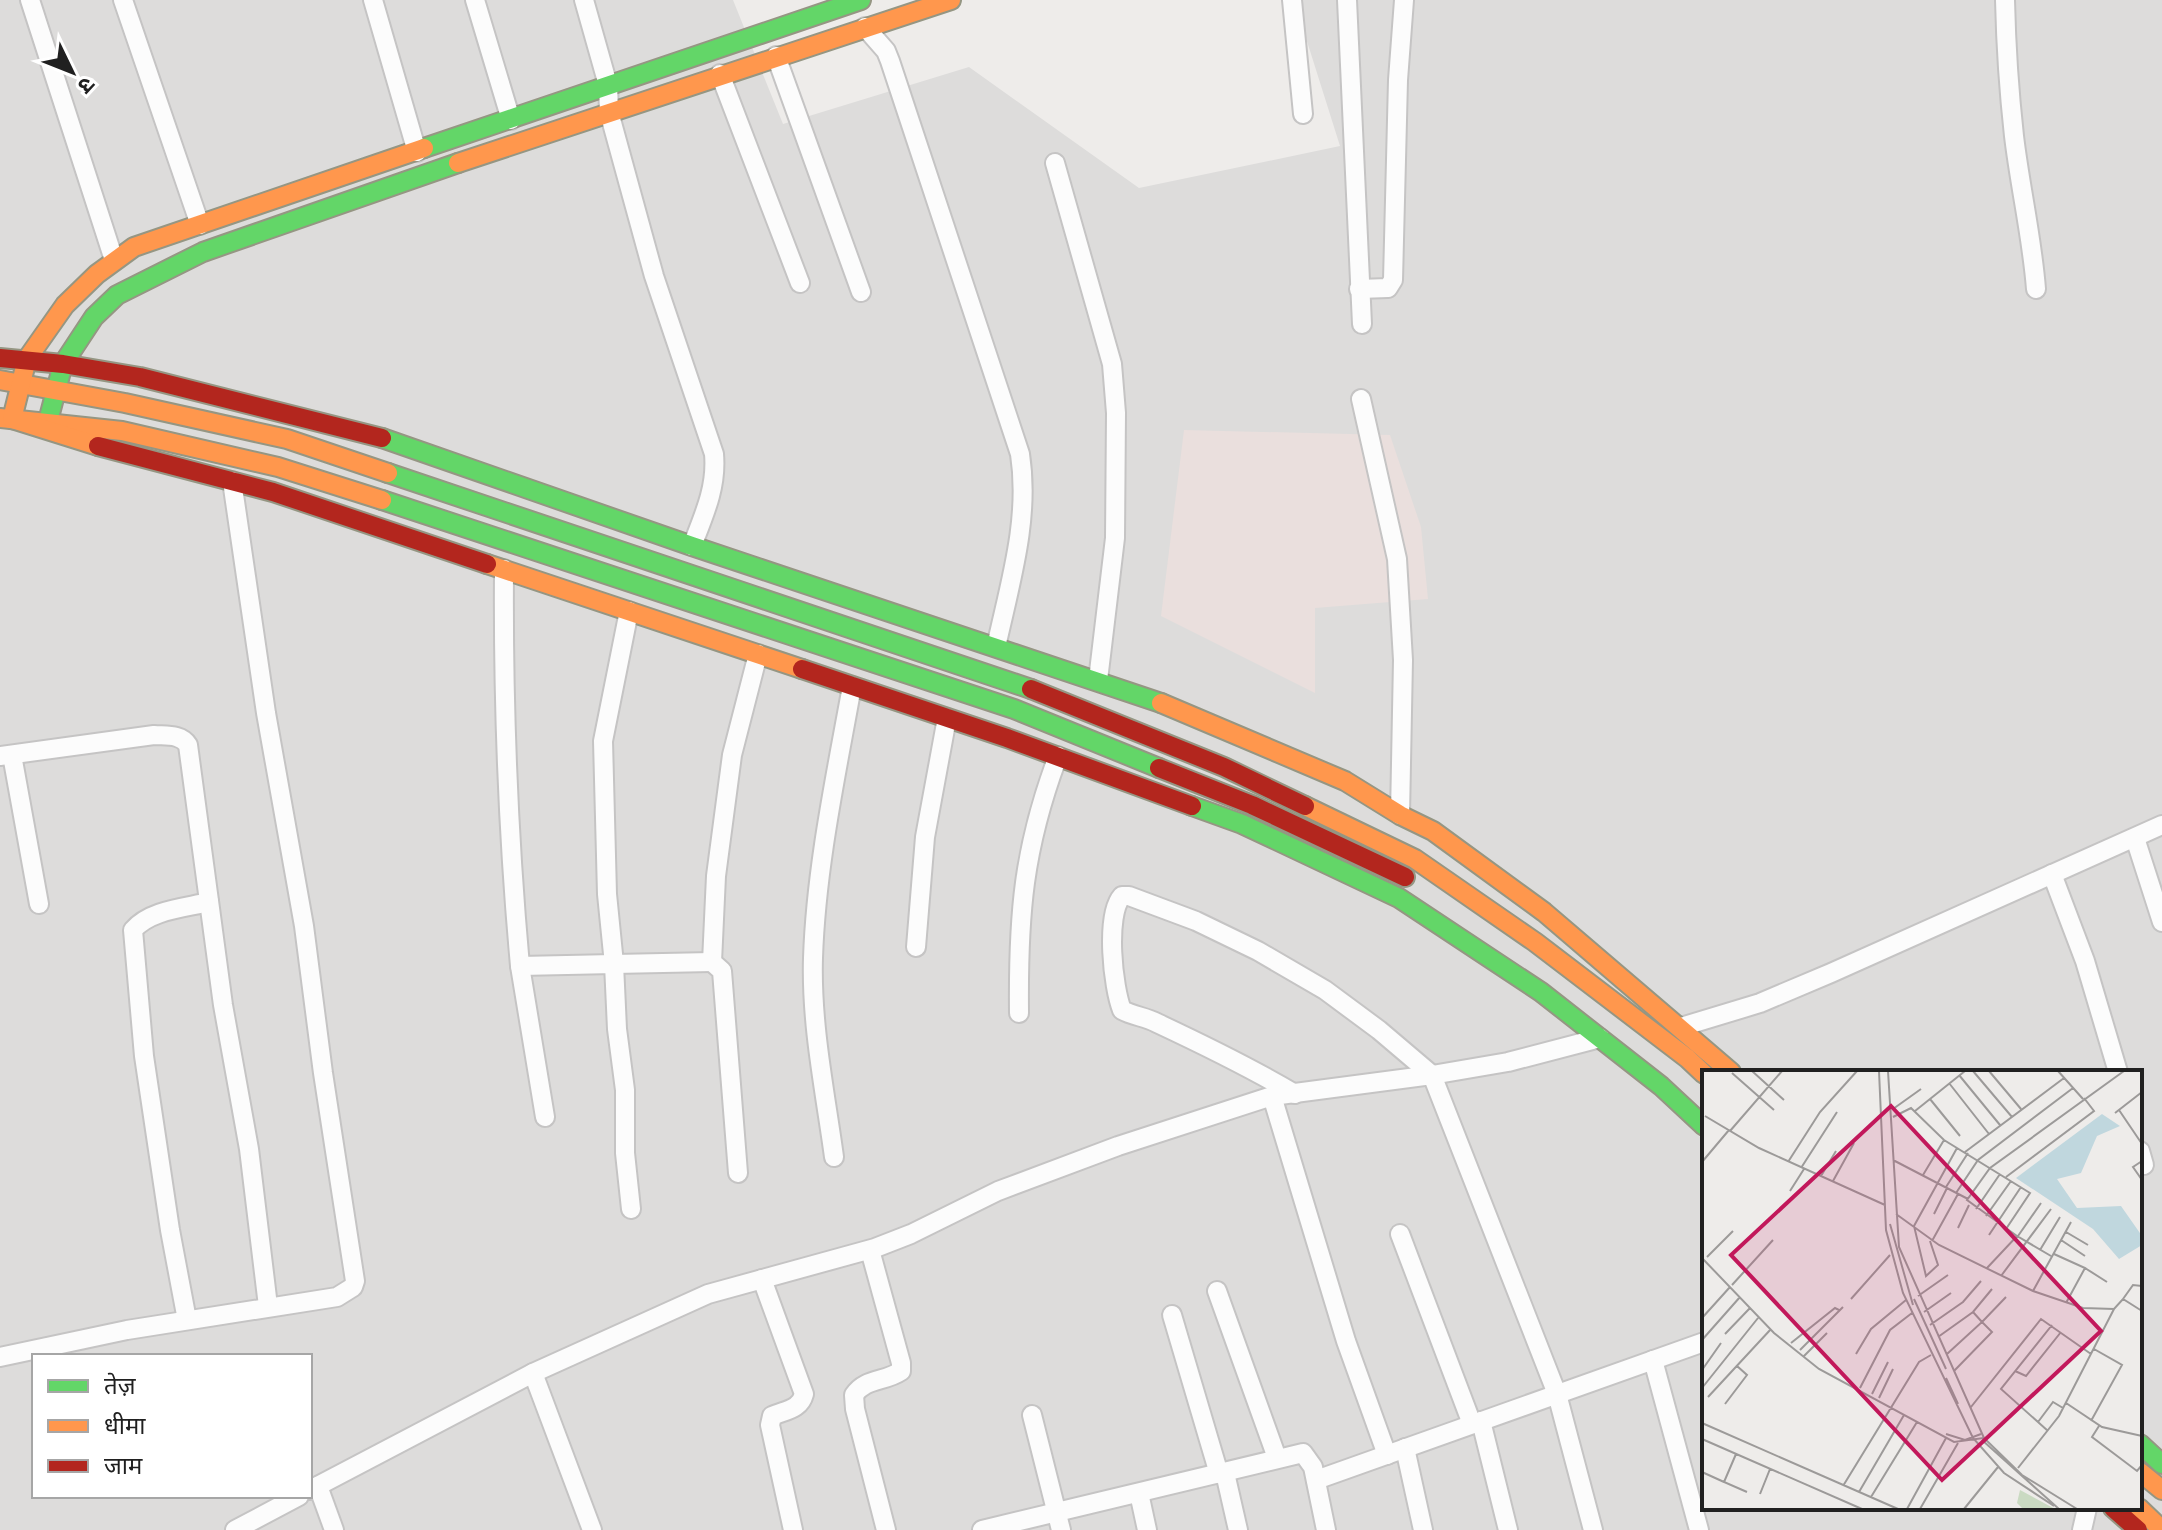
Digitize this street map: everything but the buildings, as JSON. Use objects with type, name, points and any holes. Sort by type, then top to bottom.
[{"type":"main road","points":[[6,418],[27,359],[65,305],[114,260],[134,247],[861,0]]},
{"type":"main road","points":[[48,421],[63,364],[94,317],[117,295],[179,263],[312,213],[720,74],[951,0]]},
{"type":"main road","points":[[166,235],[179,263]]},
{"type":"main road","points":[[0,358],[27,359],[140,377],[386,439],[692,546],[1147,697],[1345,781],[1433,831],[1544,912],[1729,1070]]},
{"type":"main road","points":[[0,380],[12,395]]},
{"type":"main road","points":[[12,395],[57,391],[287,439],[1019,684],[1224,767],[1415,859],[1535,942],[1702,1072]]},
{"type":"main road","points":[[6,418],[122,431],[278,467],[583,565],[1014,709],[1252,805],[1425,889]]},
{"type":"main road","points":[[6,418],[73,442],[273,492],[1058,756],[1242,824],[1399,898],[1541,992],[1661,1086],[1702,1124]]},
{"type":"main road","points":[[1450,905],[1550,971],[1672,1069]]},
{"type":"main road","points":[[2142,1446],[2162,1464]]},
{"type":"main road","points":[[2142,1474],[2162,1490]]},
{"type":"main road","points":[[2115,1510],[2136,1529]]},
{"type":"main road","points":[[2141,1510],[2162,1530]]},
{"type":"street","points":[[30,0],[114,260]]},
{"type":"street","points":[[123,0],[200,225]]},
{"type":"street","points":[[373,0],[417,152]]},
{"type":"street","points":[[475,0],[511,120]]},
{"type":"street","points":[[584,0],[608,85],[609,112],[654,276],[714,454],[713,490],[692,546]]},
{"type":"street","points":[[1292,0],[1303,114]]},
{"type":"street","points":[[1347,0],[1362,324]]},
{"type":"street","points":[[1359,289],[1388,288],[1393,280],[1397,94],[1404,0]]},
{"type":"street","points":[[2005,0],[2014,137],[2033,251],[2036,289]]},
{"type":"street","points":[[865,27],[886,51],[890,61],[1020,454],[1024,505],[996,647]]},
{"type":"street","points":[[776,56],[861,292]]},
{"type":"street","points":[[720,74],[800,283]]},
{"type":"street","points":[[1055,163],[1112,364],[1116,413],[1115,538],[1098,680]]},
{"type":"street","points":[[1361,399],[1397,559],[1403,660],[1400,815]]},
{"type":"street","points":[[0,1357],[187,1320],[337,1297],[353,1287],[355,1277],[304,926],[266,713],[232,481]]},
{"type":"street","points":[[504,569],[504,701],[514,902],[520,966],[545,1117]]},
{"type":"street","points":[[629,611],[603,741],[607,894],[625,1090],[625,1153],[631,1209]]},
{"type":"street","points":[[712,962],[716,876],[726,795],[732,755],[758,654]]},
{"type":"street","points":[[834,1157],[815,1021],[813,959],[825,843],[852,686]]},
{"type":"street","points":[[916,947],[925,837],[947,718]]},
{"type":"street","points":[[39,904],[6,756],[154,735],[185,740],[223,1005],[249,1149],[268,1306]]},
{"type":"street","points":[[1019,1013],[1024,873],[1040,804],[1058,756]]},
{"type":"street","points":[[1681,1027],[1760,1003],[2162,825]]},
{"type":"street","points":[[2135,838],[2162,922]]},
{"type":"street","points":[[2052,874],[2085,961],[2117,1070]]},
{"type":"street","points":[[1295,1094],[1181,1034],[1122,1010],[1112,946],[1114,914],[1122,896],[1196,921],[1258,951],[1354,1009],[1432,1075],[1557,1394],[1593,1530]]},
{"type":"street","points":[[187,1320],[144,1056],[133,930],[139,922],[153,915],[209,902]]},
{"type":"street","points":[[520,966],[712,962],[722,971],[738,1173]]},
{"type":"street","points":[[334,1530],[314,1488],[533,1373],[708,1294],[870,1250],[911,1234],[998,1191],[1118,1146],[1272,1096],[1508,1062],[1600,1038]]},
{"type":"street","points":[[1272,1096],[1336,1309],[1387,1455]]},
{"type":"street","points":[[1400,1234],[1476,1423],[1508,1530]]},
{"type":"street","points":[[870,1250],[901,1363],[901,1371],[893,1377],[860,1387],[854,1395],[886,1530]]},
{"type":"street","points":[[762,1279],[804,1394],[802,1403],[772,1416],[770,1425],[793,1530]]},
{"type":"street","points":[[1217,1291],[1277,1458]]},
{"type":"street","points":[[1172,1315],[1238,1530]]},
{"type":"street","points":[[1316,1480],[1702,1343]]},
{"type":"street","points":[[1653,1360],[1699,1530]]},
{"type":"street","points":[[533,1373],[592,1530]]},
{"type":"street","points":[[1032,1415],[1060,1521]]},
{"type":"street","points":[[1405,1448],[1423,1530]]},
{"type":"street","points":[[982,1530],[1060,1521],[1139,1493],[1303,1453],[1316,1480],[1326,1530]]},
{"type":"street","points":[[1139,1493],[1147,1530]]},
{"type":"street","points":[[235,1530],[295,1498]]},
{"type":"street","points":[[2082,1530],[2087,1510]]},
{"type":"shaded area","points":[[0,0],[733,0],[783,124],[969,67],[1139,188],[1340,146],[1294,0],[2162,0],[2162,1530],[0,1530]]},
{"type":"shaded area","points":[[1184,430],[1390,435],[1421,527],[1428,599],[1315,608],[1315,693],[1161,616]]},
{"type":"traffic: fast","points":[[424,148],[861,0]]},
{"type":"traffic: fast","points":[[48,421],[63,364],[94,317],[117,295],[203,252],[458,163]]},
{"type":"traffic: fast","points":[[382,438],[692,546],[1161,703]]},
{"type":"traffic: fast","points":[[388,473],[1031,689]]},
{"type":"traffic: fast","points":[[382,500],[1014,709],[1159,768]]},
{"type":"traffic: fast","points":[[1192,806],[1242,824],[1399,898],[1541,992],[1661,1086],[1702,1124]]},
{"type":"traffic: fast","points":[[2142,1446],[2162,1464]]},
{"type":"traffic: slow","points":[[458,163],[951,0]]},
{"type":"traffic: slow","points":[[98,446],[12,419],[27,359],[65,305],[97,274],[134,247],[424,148]]},
{"type":"traffic: slow","points":[[0,380],[125,403],[287,439],[388,473]]},
{"type":"traffic: slow","points":[[0,418],[122,431],[278,467],[382,500]]},
{"type":"traffic: slow","points":[[487,564],[802,669]]},
{"type":"traffic: slow","points":[[1161,703],[1345,781],[1433,831],[1544,912],[1729,1070]]},
{"type":"traffic: slow","points":[[1305,806],[1415,859],[1535,942],[1702,1072]]},
{"type":"traffic: slow","points":[[2142,1474],[2162,1490]]},
{"type":"traffic: slow","points":[[2141,1510],[2162,1530]]},
{"type":"traffic: jam","points":[[0,358],[63,364],[140,377],[382,438]]},
{"type":"traffic: jam","points":[[98,446],[273,492],[487,564]]},
{"type":"traffic: jam","points":[[802,669],[1007,738],[1192,806]]},
{"type":"traffic: jam","points":[[1031,689],[1224,767],[1305,806]]},
{"type":"traffic: jam","points":[[1159,768],[1252,805],[1405,877]]},
{"type":"traffic: jam","points":[[2115,1510],[2138,1530]]}]
